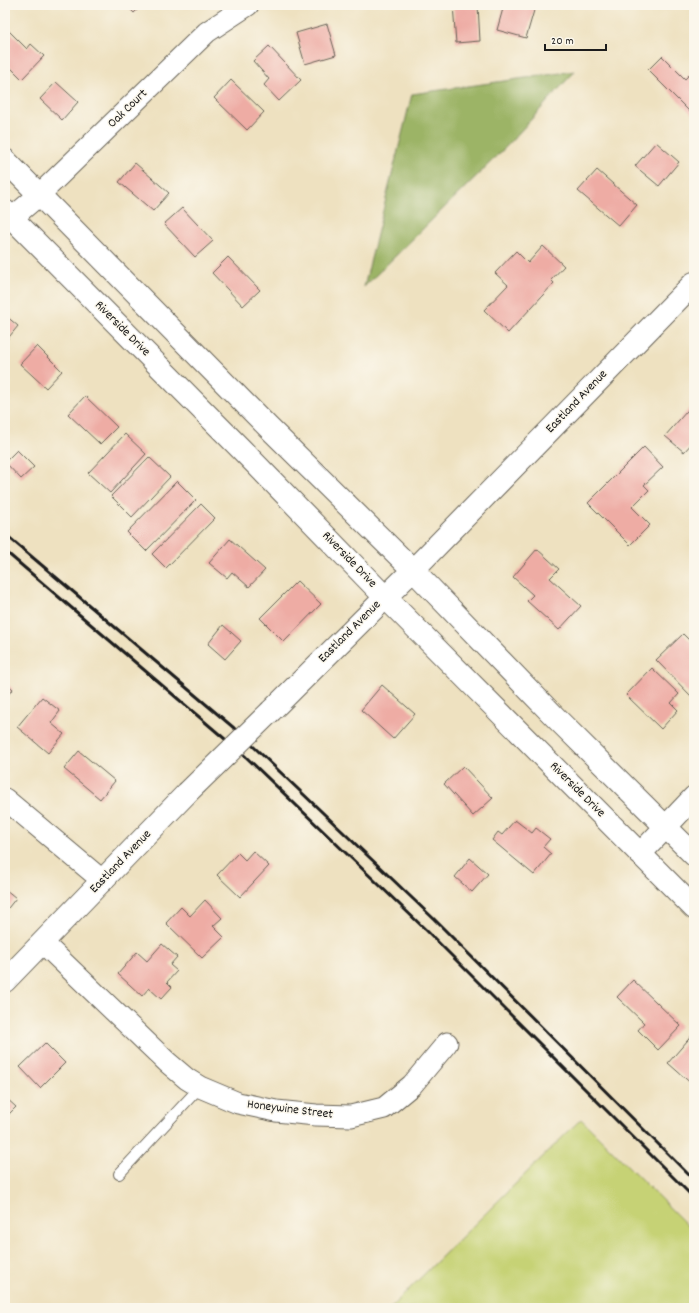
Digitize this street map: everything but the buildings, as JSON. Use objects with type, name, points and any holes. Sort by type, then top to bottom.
[{"type":"street","name":"Oak Court","points":[[8,214],[39,195],[207,32],[248,5]]},
{"type":"street","points":[[5,160],[694,855]]},
{"type":"street","name":"Riverside Drive","points":[[8,214],[694,908]]},
{"type":"street","name":"Eastland Avenue","points":[[5,981],[187,793],[413,570],[694,283]]},
{"type":"street","points":[[640,854],[694,798]]},
{"type":"street","points":[[5,799],[103,881]]},
{"type":"street","name":"Honeywine Street","points":[[43,943],[167,1062],[187,1079],[200,1087],[246,1105],[276,1111],[316,1115],[351,1116],[384,1108],[412,1086],[447,1043]]},
{"type":"lane","points":[[119,1174],[200,1087]]},
{"type":"green space","points":[[575,71],[508,145],[364,287],[412,94]]},
{"type":"green space","points":[[581,1119],[694,1232],[694,1308],[390,1308]]},
{"type":"railway","points":[[5,534],[234,728],[434,919],[694,1180]]},
{"type":"railway","points":[[5,551],[246,757],[426,930],[694,1198]]}]
